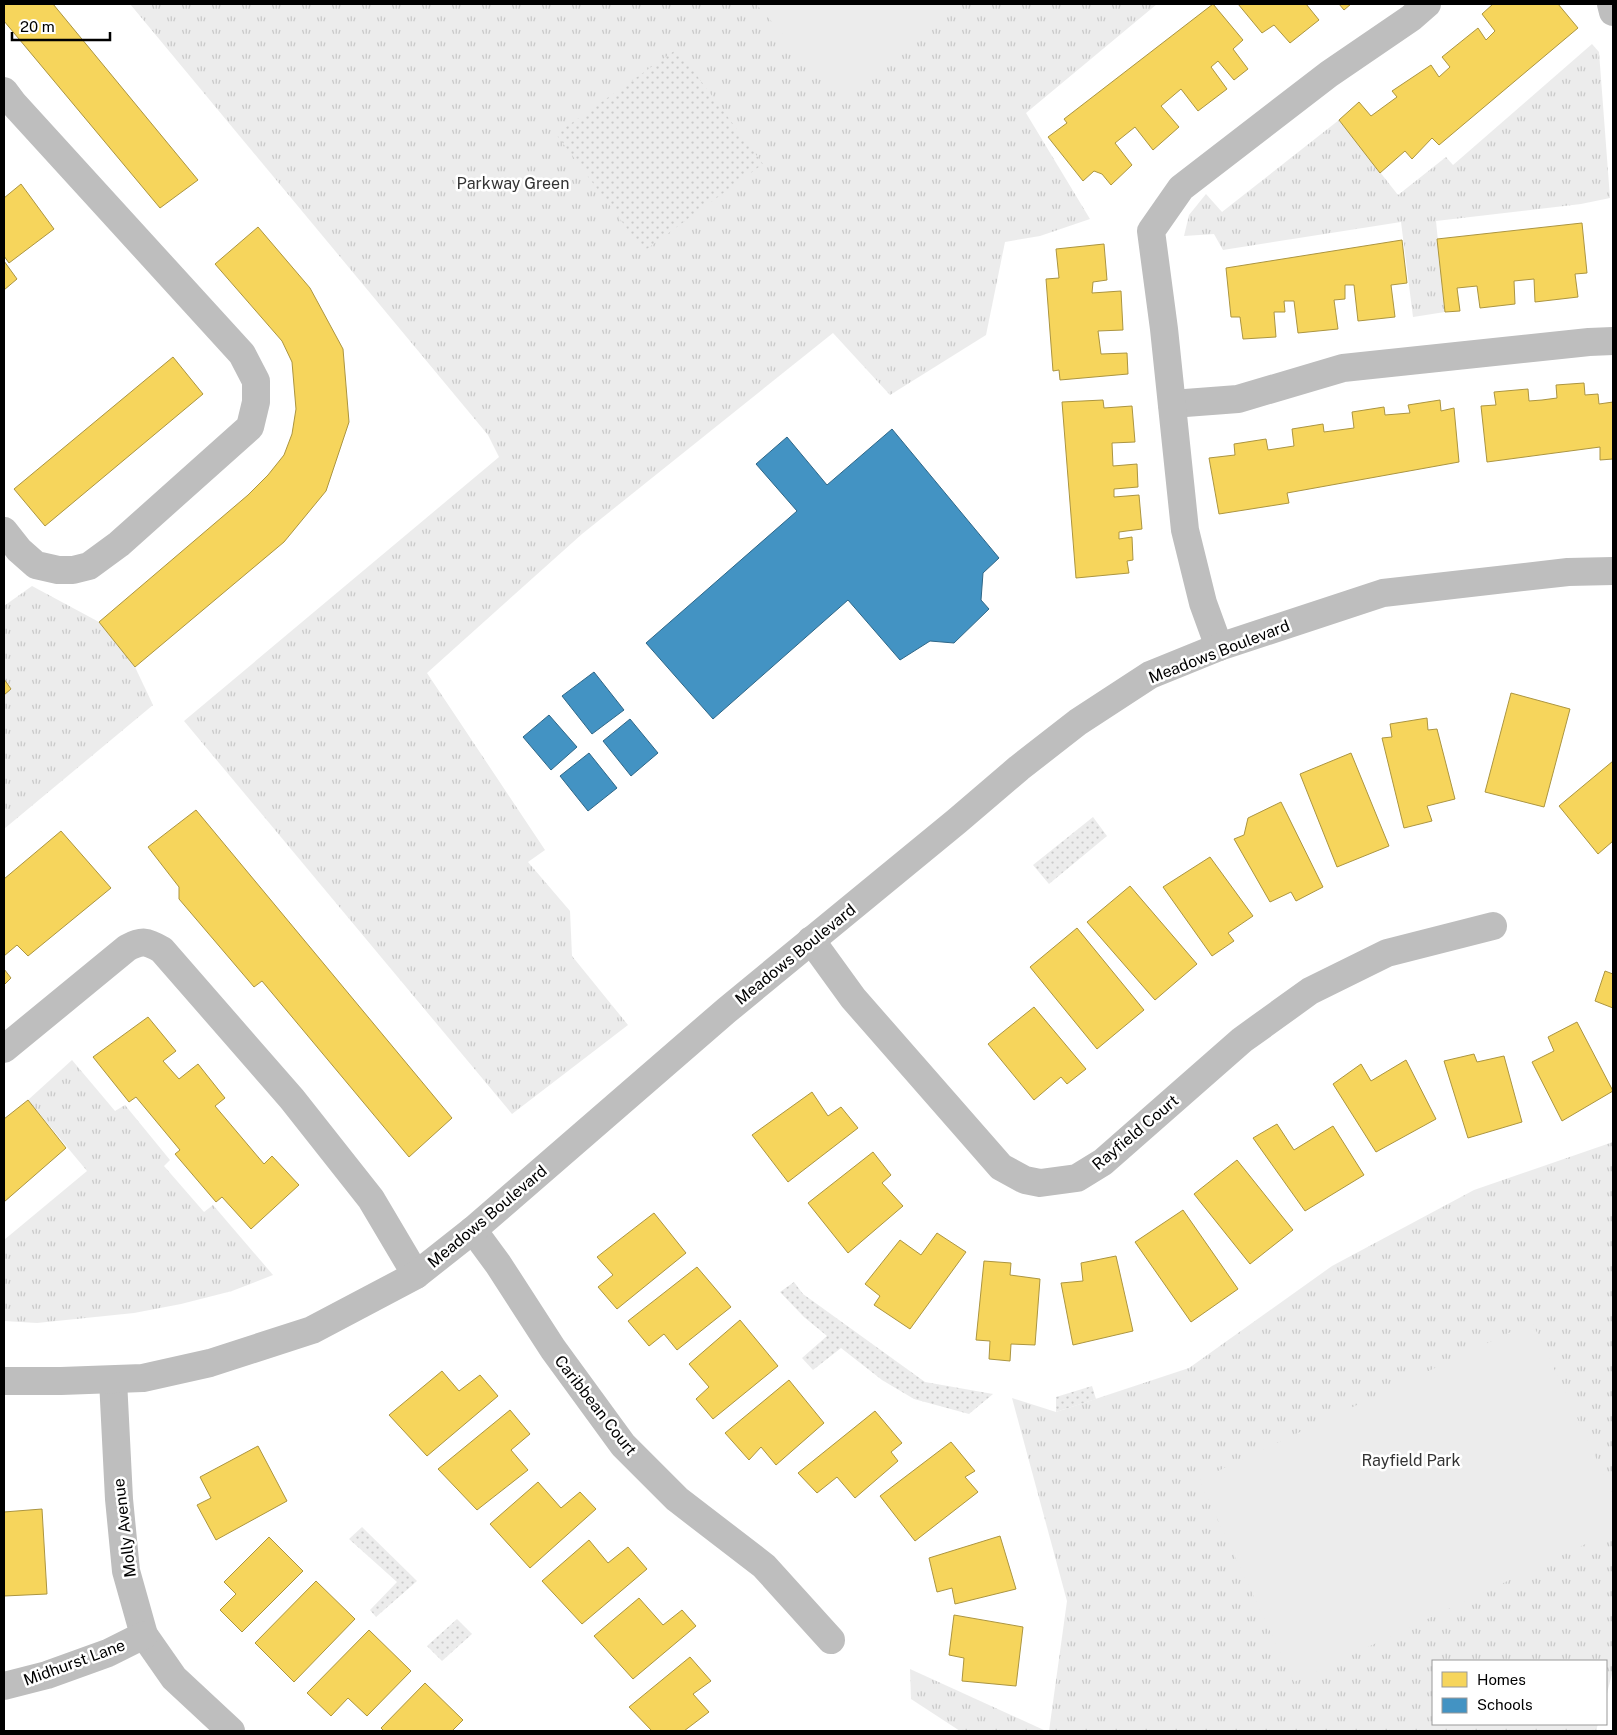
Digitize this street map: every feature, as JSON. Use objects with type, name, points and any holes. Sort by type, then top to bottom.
[{"type":"street","points":[[1220,647],[1203,603],[1185,530],[1151,231],[1181,188],[1329,74],[1411,18],[1427,4]]},
{"type":"street","points":[[1611,4],[1613,12]]},
{"type":"street","points":[[4,530],[19,550],[36,565],[58,570],[73,570],[89,566],[118,544],[250,427],[256,402],[256,381],[242,354],[7,102]]},
{"type":"street","points":[[1172,404],[1238,399],[1343,368],[1613,341]]},
{"type":"street","name":"Meadows Boulevard","points":[[4,1381],[143,1378],[210,1363],[312,1330],[416,1275],[473,1230],[810,940],[840,918],[1019,768],[1078,722],[1150,675],[1220,647],[1383,593],[1568,572],[1613,571]]},
{"type":"street","name":"Rayfield Court","points":[[810,940],[853,998],[1001,1167],[1025,1180],[1040,1183],[1077,1178],[1103,1162],[1242,1040],[1310,991],[1387,953],[1493,926]]},
{"type":"street","points":[[4,1049],[127,948],[138,942],[150,943],[162,950],[292,1098],[371,1199],[416,1275]]},
{"type":"street","name":"Caribbean Court","points":[[473,1230],[498,1264],[552,1350],[623,1445],[677,1499],[764,1566],[831,1640]]},
{"type":"street","name":"Molly Avenue","points":[[113,1380],[119,1499],[126,1571],[144,1635],[174,1678],[231,1731]]},
{"type":"street","name":"Midhurst Lane","points":[[4,1686],[47,1674],[108,1653],[144,1635]]},
{"type":"green space","name":"Parkway Green","points":[[130,4],[1157,4],[1026,113],[1090,219],[1040,236],[1005,242],[986,335],[890,395],[833,333],[582,534],[427,673],[545,850],[528,862],[570,911],[572,956],[628,1025],[512,1114],[184,721],[499,457],[488,435]]},
{"type":"green space","points":[[756,4],[947,4],[841,98]]},
{"type":"green space","points":[[1592,44],[1599,52],[1610,198],[1581,204],[1436,221],[1445,312],[1413,317],[1401,222],[1223,250],[1214,234],[1184,236],[1189,215],[1206,194],[1222,212],[1339,120],[1398,195],[1446,157],[1453,165]]},
{"type":"green space","points":[[677,49],[763,164],[644,251],[556,134]]},
{"type":"green space","points":[[32,586],[99,622],[135,667],[153,705],[4,829],[4,606]]},
{"type":"green space","points":[[1093,817],[1107,836],[1049,884],[1033,865]]},
{"type":"green space","points":[[72,1060],[115,1111],[125,1105],[170,1160],[164,1166],[204,1212],[213,1205],[273,1275],[232,1291],[181,1304],[134,1313],[37,1323],[4,1321],[4,1240],[87,1171],[28,1100]]},
{"type":"green space","name":"Rayfield Park","points":[[1613,1142],[1613,1670],[1607,1693],[1607,1660],[1432,1660],[1432,1725],[1598,1725],[1596,1731],[1049,1731],[1067,1601],[1012,1398],[1056,1412],[1189,1368],[1332,1266],[1474,1190]]},
{"type":"green space","points":[[794,1282],[803,1294],[925,1382],[993,1394],[969,1414],[914,1399],[882,1380],[841,1348],[813,1370],[802,1358],[827,1336],[804,1317],[780,1292]]},
{"type":"green space","points":[[1532,1322],[1613,1494],[1613,1531],[1294,1682],[1199,1480]]},
{"type":"green space","points":[[1092,1386],[1096,1399],[1056,1412],[1056,1397]]},
{"type":"green space","points":[[362,1527],[417,1581],[376,1617],[370,1610],[397,1582],[349,1539]]},
{"type":"green space","points":[[457,1619],[472,1634],[442,1661],[427,1646]]},
{"type":"green space","points":[[910,1669],[1046,1731],[960,1731],[911,1699]]},
{"type":"building: Homes","points":[[4,4],[53,4],[198,180],[160,208],[4,21]]},
{"type":"building: Homes","points":[[1213,4],[1243,40],[1233,49],[1248,69],[1234,80],[1218,61],[1211,67],[1227,89],[1198,111],[1181,89],[1161,106],[1179,127],[1153,150],[1135,127],[1115,143],[1132,165],[1111,185],[1102,174],[1094,171],[1083,181],[1048,137],[1067,123],[1064,119]]},
{"type":"building: Homes","points":[[1238,4],[1306,4],[1319,20],[1290,43],[1274,25],[1262,33]]},
{"type":"building: Homes","points":[[1339,4],[1351,4],[1344,10]]},
{"type":"building: Homes","points":[[1493,4],[1558,4],[1578,28],[1439,145],[1432,138],[1412,159],[1405,151],[1380,173],[1339,120],[1359,102],[1371,116],[1397,97],[1392,91],[1431,65],[1439,77],[1450,67],[1442,57],[1478,28],[1486,40],[1495,31],[1482,14]]},
{"type":"building: Homes","points":[[21,184],[54,229],[9,263],[4,256],[4,198]]},
{"type":"building: Homes","points":[[1582,223],[1587,273],[1575,274],[1578,297],[1535,302],[1534,279],[1514,281],[1515,304],[1480,308],[1477,286],[1457,288],[1460,311],[1445,312],[1437,239]]},
{"type":"building: Homes","points":[[258,227],[310,288],[343,349],[349,422],[326,491],[284,542],[135,667],[99,622],[248,495],[284,455],[292,434],[296,409],[292,362],[282,341],[215,264]]},
{"type":"building: Homes","points":[[1402,240],[1407,283],[1391,285],[1395,317],[1358,321],[1354,285],[1345,285],[1345,299],[1334,300],[1338,329],[1298,333],[1294,301],[1284,301],[1285,312],[1274,312],[1276,337],[1243,339],[1240,317],[1231,317],[1226,268]]},
{"type":"building: Homes","points":[[1104,244],[1107,280],[1093,282],[1092,293],[1121,291],[1123,330],[1098,331],[1101,354],[1127,353],[1128,374],[1060,380],[1059,370],[1053,371],[1046,279],[1059,278],[1056,249]]},
{"type":"building: Homes","points":[[4,261],[17,279],[4,290]]},
{"type":"building: Homes","points":[[173,357],[203,394],[45,526],[14,489]]},
{"type":"building: Homes","points":[[1584,383],[1585,395],[1598,394],[1599,404],[1613,402],[1613,459],[1600,460],[1600,447],[1487,462],[1481,406],[1496,405],[1494,392],[1528,389],[1529,401],[1542,400],[1557,398],[1556,385]]},
{"type":"building: Homes","points":[[1103,400],[1104,408],[1132,406],[1135,442],[1112,443],[1113,466],[1137,464],[1138,487],[1114,489],[1114,497],[1139,495],[1142,529],[1119,532],[1119,539],[1132,537],[1133,560],[1127,561],[1129,573],[1076,578],[1062,402]]},
{"type":"building: Homes","points":[[1440,400],[1441,411],[1454,408],[1459,462],[1287,493],[1289,503],[1219,514],[1209,458],[1235,455],[1234,444],[1266,439],[1268,450],[1294,446],[1292,429],[1323,424],[1324,432],[1354,428],[1352,412],[1384,407],[1385,415],[1410,413],[1408,405]]},
{"type":"building: Homes","points":[[4,679],[11,689],[4,695]]},
{"type":"building: Homes","points":[[1511,693],[1570,709],[1544,807],[1485,792]]},
{"type":"building: Homes","points":[[1427,718],[1428,730],[1437,729],[1455,799],[1427,806],[1432,821],[1404,828],[1382,738],[1392,737],[1390,724]]},
{"type":"building: Homes","points":[[1351,753],[1389,846],[1337,867],[1300,774]]},
{"type":"building: Homes","points":[[1613,761],[1613,841],[1598,854],[1559,806]]},
{"type":"building: Homes","points":[[1281,802],[1323,887],[1296,901],[1291,892],[1270,902],[1234,839],[1244,835],[1248,818]]},
{"type":"building: Homes","points":[[196,810],[452,1118],[409,1157],[262,981],[254,987],[179,899],[179,887],[148,847]]},
{"type":"building: Homes","points":[[61,831],[111,888],[28,956],[17,945],[4,956],[4,879]]},
{"type":"building: Homes","points":[[1210,857],[1253,916],[1228,933],[1234,941],[1212,956],[1163,887]]},
{"type":"building: Homes","points":[[1130,886],[1197,964],[1155,1000],[1087,922]]},
{"type":"building: Homes","points":[[1077,928],[1144,1010],[1097,1049],[1030,967]]},
{"type":"building: Homes","points":[[4,969],[11,978],[4,985]]},
{"type":"building: Homes","points":[[1605,971],[1613,974],[1613,1008],[1595,1001]]},
{"type":"building: Homes","points":[[1034,1007],[1086,1069],[1067,1084],[1061,1077],[1034,1100],[988,1044]]},
{"type":"building: Homes","points":[[148,1017],[176,1051],[163,1061],[179,1079],[198,1064],[225,1098],[215,1106],[264,1164],[272,1156],[299,1185],[251,1229],[222,1197],[216,1202],[175,1154],[180,1150],[136,1097],[129,1102],[93,1057]]},
{"type":"building: Homes","points":[[1577,1022],[1613,1091],[1562,1121],[1532,1062],[1554,1051],[1548,1037]]},
{"type":"building: Homes","points":[[1474,1054],[1477,1062],[1504,1056],[1522,1122],[1468,1138],[1444,1061]]},
{"type":"building: Homes","points":[[1406,1060],[1436,1119],[1376,1152],[1333,1084],[1361,1064],[1371,1081]]},
{"type":"building: Homes","points":[[812,1092],[828,1116],[841,1107],[858,1128],[788,1182],[752,1135]]},
{"type":"building: Homes","points":[[28,1100],[66,1148],[4,1202],[4,1119]]},
{"type":"building: Homes","points":[[1277,1124],[1294,1150],[1333,1126],[1364,1175],[1305,1211],[1253,1138]]},
{"type":"building: Homes","points":[[873,1152],[891,1175],[882,1183],[903,1206],[848,1253],[808,1203]]},
{"type":"building: Homes","points":[[1237,1160],[1293,1230],[1250,1264],[1194,1194]]},
{"type":"building: Homes","points":[[1183,1210],[1238,1289],[1191,1322],[1135,1242]]},
{"type":"building: Homes","points":[[654,1213],[686,1253],[617,1309],[598,1287],[613,1275],[597,1257]]},
{"type":"building: Homes","points":[[937,1233],[966,1252],[910,1329],[874,1305],[880,1296],[865,1284],[900,1240],[921,1255]]},
{"type":"building: Homes","points":[[1116,1256],[1133,1331],[1073,1345],[1061,1283],[1083,1281],[1081,1263]]},
{"type":"building: Homes","points":[[984,1261],[1011,1263],[1010,1275],[1040,1279],[1035,1345],[1011,1344],[1010,1361],[989,1359],[990,1341],[976,1340]]},
{"type":"building: Homes","points":[[697,1267],[731,1307],[677,1350],[664,1334],[649,1346],[628,1321]]},
{"type":"building: Homes","points":[[740,1320],[778,1366],[713,1419],[696,1399],[709,1387],[689,1364]]},
{"type":"building: Homes","points":[[442,1371],[459,1391],[480,1375],[498,1396],[427,1456],[389,1415]]},
{"type":"building: Homes","points":[[789,1380],[824,1423],[776,1465],[761,1447],[749,1460],[725,1433]]},
{"type":"building: Homes","points":[[510,1410],[530,1434],[511,1450],[528,1470],[477,1510],[438,1469]]},
{"type":"building: Homes","points":[[875,1411],[902,1443],[891,1452],[898,1461],[855,1498],[837,1477],[817,1493],[798,1473]]},
{"type":"building: Homes","points":[[951,1442],[975,1471],[965,1477],[978,1492],[915,1541],[880,1496]]},
{"type":"building: Homes","points":[[258,1446],[287,1501],[216,1540],[197,1505],[211,1498],[200,1477]]},
{"type":"building: Homes","points":[[538,1482],[561,1508],[580,1492],[596,1509],[530,1568],[490,1524]]},
{"type":"building: Homes","points":[[42,1509],[47,1594],[4,1596],[4,1512]]},
{"type":"building: Homes","points":[[1000,1536],[1016,1589],[955,1604],[952,1588],[937,1592],[929,1558]]},
{"type":"building: Homes","points":[[269,1537],[303,1571],[242,1632],[220,1610],[236,1594],[224,1582]]},
{"type":"building: Homes","points":[[589,1540],[608,1563],[628,1547],[647,1569],[582,1624],[542,1581]]},
{"type":"building: Homes","points":[[316,1581],[355,1619],[294,1682],[255,1643]]},
{"type":"building: Homes","points":[[639,1598],[663,1625],[682,1610],[696,1626],[633,1679],[594,1636]]},
{"type":"building: Homes","points":[[954,1615],[1023,1627],[1016,1686],[962,1681],[964,1658],[949,1655]]},
{"type":"building: Homes","points":[[369,1630],[411,1671],[367,1716],[348,1698],[331,1716],[307,1693]]},
{"type":"building: Homes","points":[[690,1657],[711,1681],[693,1694],[709,1712],[684,1731],[652,1731],[629,1707]]},
{"type":"building: Homes","points":[[425,1683],[463,1720],[452,1731],[384,1731],[381,1728]]},
{"type":"building: Schools","points":[[892,429],[999,558],[983,573],[981,600],[989,609],[954,643],[930,641],[900,660],[848,600],[713,719],[646,643],[797,511],[756,464],[787,437],[827,485]]},
{"type":"building: Schools","points":[[594,672],[624,710],[592,734],[562,696]]},
{"type":"building: Schools","points":[[549,715],[577,747],[551,770],[523,737]]},
{"type":"building: Schools","points":[[630,719],[658,753],[631,776],[603,741]]},
{"type":"building: Schools","points":[[589,753],[617,788],[588,811],[560,776]]}]
